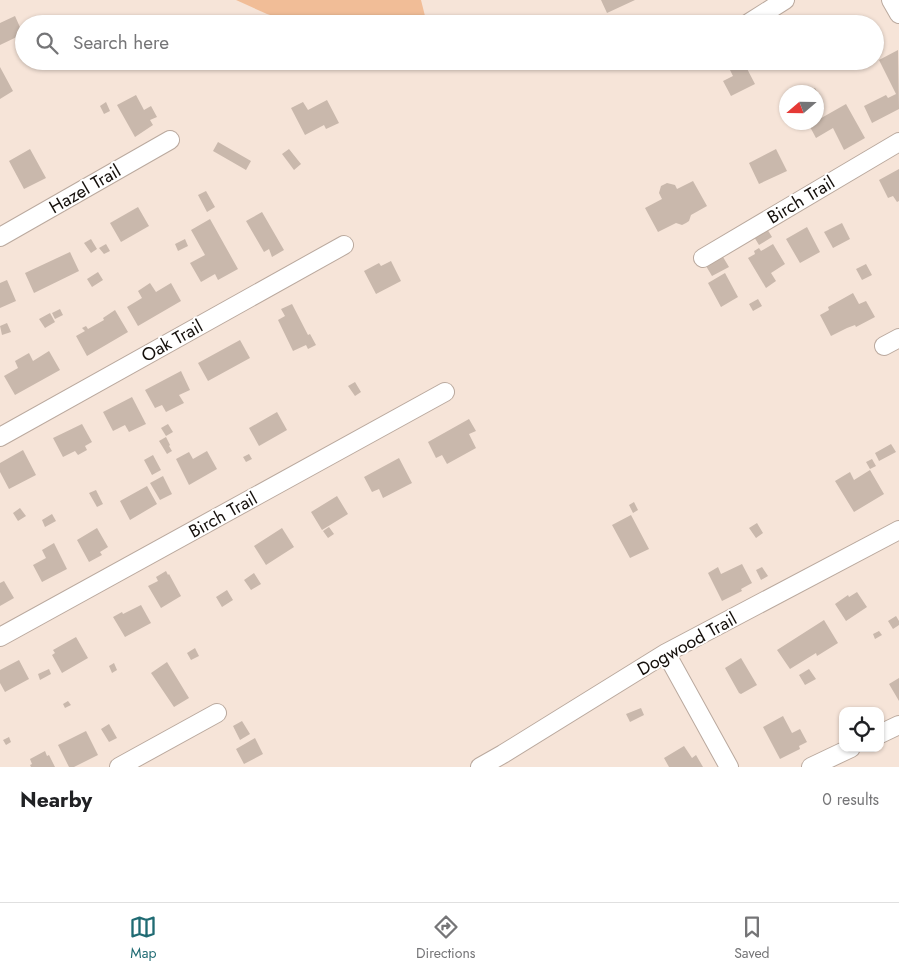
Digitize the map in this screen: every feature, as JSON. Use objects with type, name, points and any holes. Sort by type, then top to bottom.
[{"type":"street","points":[[761,15],[785,0]]},
{"type":"street","points":[[891,0],[899,14]]},
{"type":"street","name":"Hazel Trail","points":[[0,237],[170,140]]},
{"type":"street","name":"Birch Trail","points":[[703,258],[899,142]]},
{"type":"street","name":"Oak Trail","points":[[0,437],[344,245]]},
{"type":"street","name":"Birch Trail","points":[[0,637],[445,392]]},
{"type":"street","name":"Dogwood Trail","points":[[480,767],[666,653],[899,530]]},
{"type":"street","points":[[666,653],[730,767]]},
{"type":"street","points":[[119,767],[217,713]]},
{"type":"street","points":[[884,732],[899,725]]},
{"type":"street","points":[[811,767],[842,752]]},
{"type":"shaded area","points":[[236,0],[421,0],[425,15],[270,15]]},
{"type":"building","points":[[601,0],[635,0],[607,13]]},
{"type":"building","points":[[15,16],[15,38],[0,45],[0,23]]},
{"type":"building","points":[[898,50],[899,109],[872,123],[864,106],[886,95],[888,98],[896,94],[884,70],[884,57]]},
{"type":"building","points":[[0,67],[13,91],[0,99]]},
{"type":"building","points":[[730,70],[748,70],[755,84],[731,96],[723,81],[733,76]]},
{"type":"building","points":[[136,95],[144,110],[151,106],[157,117],[150,120],[153,125],[135,137],[117,105]]},
{"type":"building","points":[[327,100],[339,123],[326,129],[324,125],[305,135],[291,108],[303,102],[308,110]]},
{"type":"building","points":[[106,102],[110,111],[104,114],[100,106]]},
{"type":"building","points":[[846,104],[865,138],[844,150],[833,128],[816,138],[812,130],[824,130],[824,116]]},
{"type":"building","points":[[218,142],[251,161],[246,170],[213,151]]},
{"type":"building","points":[[30,149],[46,178],[24,189],[9,161]]},
{"type":"building","points":[[289,149],[301,164],[294,170],[282,154]]},
{"type":"building","points":[[776,149],[787,171],[759,184],[749,163]]},
{"type":"building","points":[[899,169],[899,201],[897,202],[893,196],[888,198],[879,180]]},
{"type":"building","points":[[693,181],[707,206],[691,215],[686,223],[682,225],[676,223],[658,232],[645,208],[662,199],[659,193],[661,186],[667,183],[675,185],[677,189]]},
{"type":"building","points":[[206,191],[215,207],[207,212],[198,195]]},
{"type":"building","points":[[138,207],[149,226],[121,242],[110,223]]},
{"type":"building","points":[[262,212],[284,250],[272,257],[269,249],[264,252],[246,221]]},
{"type":"building","points":[[210,219],[238,269],[218,280],[215,274],[201,282],[190,263],[205,255],[191,230]]},
{"type":"building","points":[[842,223],[850,239],[833,248],[824,232]]},
{"type":"building","points":[[764,224],[772,237],[759,245],[751,232]]},
{"type":"building","points":[[807,227],[820,252],[800,263],[786,239]]},
{"type":"building","points":[[91,239],[97,249],[91,253],[84,243]]},
{"type":"building","points":[[185,239],[188,246],[178,251],[175,244]]},
{"type":"building","points":[[106,244],[110,251],[104,254],[99,248]]},
{"type":"building","points":[[773,244],[785,264],[771,273],[776,281],[766,288],[748,258],[755,254],[754,251],[759,248],[761,251]]},
{"type":"building","points":[[70,252],[79,271],[34,293],[25,273]]},
{"type":"building","points":[[720,252],[729,267],[712,276],[703,261]]},
{"type":"building","points":[[391,261],[401,281],[376,294],[364,271],[379,263],[381,266]]},
{"type":"building","points":[[866,264],[872,275],[862,280],[856,269]]},
{"type":"building","points":[[98,272],[103,280],[92,287],[87,279]]},
{"type":"building","points":[[725,273],[738,297],[721,307],[708,283]]},
{"type":"building","points":[[7,280],[16,301],[0,308],[0,283]]},
{"type":"building","points":[[150,283],[156,292],[171,283],[181,301],[138,326],[127,307],[142,298],[138,291]]},
{"type":"building","points":[[853,293],[859,304],[866,301],[875,317],[856,327],[855,325],[831,336],[820,315],[829,310],[828,307]]},
{"type":"building","points":[[758,299],[762,306],[753,311],[749,304]]},
{"type":"building","points":[[292,304],[308,335],[310,334],[316,345],[308,349],[306,345],[293,351],[278,320],[285,316],[281,309]]},
{"type":"building","points":[[60,309],[63,315],[55,319],[52,313]]},
{"type":"building","points":[[115,310],[128,332],[87,356],[76,336],[85,331],[82,328],[86,326],[88,329],[104,320],[103,318]]},
{"type":"building","points":[[50,313],[55,322],[45,328],[39,319]]},
{"type":"building","points":[[7,323],[11,332],[2,335],[0,326]]},
{"type":"building","points":[[240,340],[250,358],[208,381],[198,363]]},
{"type":"building","points":[[49,351],[60,370],[15,395],[4,376],[18,368],[15,361],[29,353],[33,361]]},
{"type":"building","points":[[181,371],[190,390],[179,395],[184,403],[166,412],[162,405],[155,408],[145,390]]},
{"type":"building","points":[[355,382],[361,392],[355,396],[348,386]]},
{"type":"building","points":[[132,397],[146,424],[129,432],[125,425],[113,431],[103,412]]},
{"type":"building","points":[[277,412],[287,430],[259,446],[249,428]]},
{"type":"building","points":[[469,419],[476,431],[469,434],[476,448],[447,464],[442,455],[436,458],[428,442]]},
{"type":"building","points":[[82,424],[92,442],[85,446],[87,450],[78,455],[75,451],[63,457],[53,438]]},
{"type":"building","points":[[168,424],[173,432],[166,436],[161,428]]},
{"type":"building","points":[[166,437],[172,451],[167,454],[159,441]]},
{"type":"building","points":[[891,444],[896,452],[879,461],[875,453]]},
{"type":"building","points":[[23,450],[36,475],[9,489],[0,472],[0,463]]},
{"type":"building","points":[[207,451],[217,469],[189,485],[176,459],[189,452],[193,459]]},
{"type":"building","points":[[249,454],[252,459],[246,462],[243,457]]},
{"type":"building","points":[[153,455],[161,470],[152,475],[144,460]]},
{"type":"building","points":[[399,458],[412,483],[383,498],[379,489],[372,492],[364,477]]},
{"type":"building","points":[[872,459],[876,466],[870,469],[866,462]]},
{"type":"building","points":[[870,470],[884,494],[854,512],[835,481],[850,472],[854,480]]},
{"type":"building","points":[[163,476],[172,494],[160,500],[150,483]]},
{"type":"building","points":[[147,486],[157,504],[130,520],[120,501]]},
{"type":"building","points":[[96,490],[103,504],[97,507],[89,493]]},
{"type":"building","points":[[337,496],[348,514],[322,530],[311,512]]},
{"type":"building","points":[[634,502],[638,510],[633,513],[629,505]]},
{"type":"building","points":[[20,508],[26,516],[18,521],[13,513]]},
{"type":"building","points":[[52,514],[56,521],[45,527],[42,520]]},
{"type":"building","points":[[631,515],[649,549],[630,558],[612,525]]},
{"type":"building","points":[[757,523],[763,533],[756,538],[749,528]]},
{"type":"building","points":[[329,527],[334,534],[328,538],[323,531]]},
{"type":"building","points":[[97,528],[108,547],[100,552],[102,555],[89,562],[77,540]]},
{"type":"building","points":[[282,528],[294,547],[266,565],[254,546]]},
{"type":"building","points":[[54,543],[67,569],[42,582],[33,565],[46,558],[42,550]]},
{"type":"building","points":[[742,564],[752,583],[741,589],[742,591],[722,601],[708,573],[718,567],[721,574]]},
{"type":"building","points":[[762,567],[768,576],[761,580],[756,570]]},
{"type":"building","points":[[166,571],[181,596],[161,608],[148,586],[158,581],[156,577]]},
{"type":"building","points":[[254,573],[261,584],[251,590],[244,580]]},
{"type":"building","points":[[4,581],[14,598],[0,606],[0,583]]},
{"type":"building","points":[[227,590],[233,600],[222,607],[216,597]]},
{"type":"building","points":[[857,592],[867,607],[846,621],[835,604],[848,595],[849,597]]},
{"type":"building","points":[[141,605],[151,623],[125,637],[113,617]]},
{"type":"building","points":[[896,616],[899,625],[893,629],[888,621]]},
{"type":"building","points":[[824,620],[838,643],[817,656],[816,653],[790,669],[777,650]]},
{"type":"building","points":[[879,631],[882,635],[875,639],[873,634]]},
{"type":"building","points":[[76,637],[88,658],[62,673],[52,655],[55,653],[53,650]]},
{"type":"building","points":[[195,648],[199,656],[191,660],[187,653]]},
{"type":"building","points":[[741,658],[757,685],[741,694],[725,668]]},
{"type":"building","points":[[19,660],[29,679],[5,692],[0,683],[0,670]]},
{"type":"building","points":[[167,662],[189,698],[174,707],[151,673]]},
{"type":"building","points":[[114,663],[117,670],[112,673],[109,666]]},
{"type":"building","points":[[49,669],[51,674],[40,680],[38,674]]},
{"type":"building","points":[[809,669],[816,679],[805,685],[799,675]]},
{"type":"building","points":[[899,678],[899,701],[889,684]]},
{"type":"building","points":[[68,701],[71,705],[65,708],[63,704]]},
{"type":"building","points":[[641,708],[644,715],[630,722],[626,714]]},
{"type":"building","points":[[783,716],[792,733],[800,729],[807,742],[799,746],[800,749],[780,759],[763,727]]},
{"type":"building","points":[[242,721],[250,734],[240,740],[233,726]]},
{"type":"building","points":[[109,724],[117,738],[109,742],[101,729]]},
{"type":"building","points":[[86,731],[98,755],[74,767],[69,767],[58,745]]},
{"type":"building","points":[[9,737],[11,742],[6,745],[3,740]]},
{"type":"building","points":[[255,738],[263,754],[244,764],[236,749]]},
{"type":"building","points":[[684,746],[692,758],[696,755],[703,767],[669,767],[664,758]]},
{"type":"building","points":[[45,751],[55,767],[31,767],[30,759]]}]
